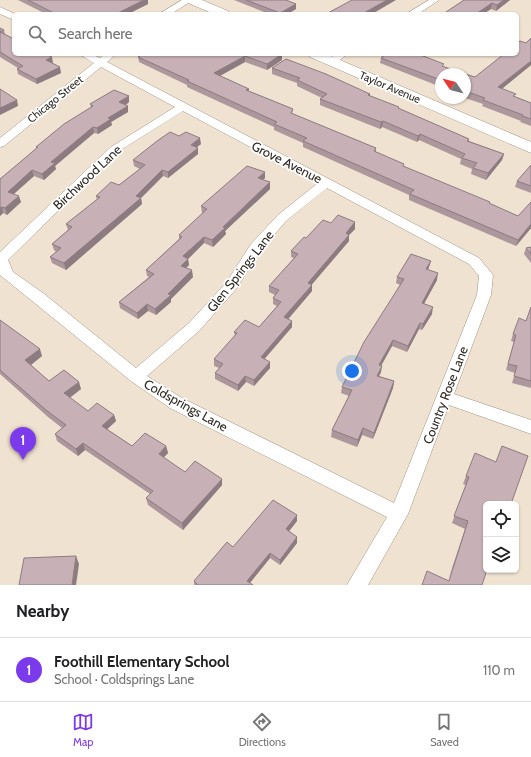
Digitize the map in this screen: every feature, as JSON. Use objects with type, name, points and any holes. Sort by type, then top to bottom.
[{"type":"street","points":[[168,12],[190,0],[219,12]]},
{"type":"street","points":[[414,12],[435,0]]},
{"type":"street","points":[[0,10],[12,16]]},
{"type":"street","name":"Grove Avenue","points":[[88,56],[474,261],[486,275]]},
{"type":"street","name":"Chicago Street","points":[[0,144],[108,56]]},
{"type":"street","name":"Taylor Avenue","points":[[326,56],[337,58],[531,148]]},
{"type":"street","name":"Birchwood Lane","points":[[1,259],[115,149],[138,133],[182,107]]},
{"type":"street","name":"Glen Springs Lane","points":[[136,377],[194,327],[231,286],[256,247],[282,218],[327,182]]},
{"type":"street","name":"Coldsprings Lane","points":[[1,259],[6,275],[38,297],[136,377],[176,403],[399,514]]},
{"type":"street","name":"Country Rose Lane","points":[[357,585],[399,514],[484,295],[486,275]]},
{"type":"street","points":[[444,397],[531,427]]},
{"type":"building","points":[[28,0],[144,0],[120,12],[52,12]]},
{"type":"building","points":[[246,0],[286,0],[296,4],[282,12],[277,12]]},
{"type":"building","points":[[352,0],[387,0],[366,12],[330,12]]},
{"type":"building","points":[[464,0],[504,0],[497,5],[492,3],[479,12],[446,12]]},
{"type":"building","points":[[0,32],[12,38],[12,56],[50,56],[52,57],[46,60],[60,67],[36,79],[17,69],[23,66],[0,52]]},
{"type":"building","points":[[531,38],[531,61],[498,87],[516,94],[513,96],[531,103],[531,119],[483,100],[485,98],[471,93],[471,76],[475,77],[501,56],[519,56],[520,41],[526,43]]},
{"type":"building","points":[[245,56],[214,73],[249,89],[246,90],[293,109],[291,113],[376,148],[374,151],[404,164],[403,166],[490,202],[489,203],[518,216],[531,202],[531,224],[518,240],[410,194],[414,190],[303,141],[307,138],[274,124],[277,122],[138,57]]},
{"type":"building","points":[[245,56],[279,56],[267,64]]},
{"type":"building","points":[[384,56],[423,56],[444,64],[442,66],[448,68],[435,68],[435,78],[381,58]]},
{"type":"building","points":[[286,59],[326,74],[370,94],[368,95],[399,107],[398,108],[469,139],[467,141],[504,154],[488,173],[473,168],[477,163],[462,158],[465,154],[420,134],[418,136],[383,121],[381,122],[320,99],[327,94],[297,80],[300,78],[272,68]]},
{"type":"building","points":[[0,89],[17,100],[0,108]]},
{"type":"building","points":[[114,90],[129,96],[119,102],[128,106],[108,118],[111,119],[97,128],[93,127],[51,162],[55,163],[42,174],[32,170],[8,192],[19,196],[5,208],[0,208],[0,179],[64,124],[93,106],[90,104]]},
{"type":"building","points":[[170,132],[179,136],[186,132],[200,138],[191,145],[198,148],[168,172],[162,170],[136,196],[141,198],[64,263],[50,257],[61,248],[52,244],[72,227],[66,224],[100,197],[96,196],[111,182],[119,185],[145,165],[133,160]]},
{"type":"building","points":[[531,165],[531,186],[517,181]]},
{"type":"building","points":[[247,166],[265,172],[258,178],[270,182],[223,227],[225,228],[212,240],[204,237],[183,256],[188,259],[181,266],[192,270],[168,294],[171,295],[155,309],[147,304],[137,313],[119,302],[154,274],[146,270],[182,237],[179,235],[207,209],[201,206]]},
{"type":"building","points":[[338,215],[355,222],[346,233],[349,235],[308,283],[312,285],[284,317],[292,321],[261,357],[270,362],[254,380],[245,376],[238,385],[215,373],[223,364],[214,359],[237,333],[234,332],[245,320],[259,327],[281,302],[273,298],[279,290],[269,286],[298,254],[291,251],[323,220],[331,223]]},
{"type":"building","points":[[531,247],[531,254],[526,248]]},
{"type":"building","points":[[411,254],[431,261],[426,269],[438,273],[422,303],[433,307],[423,324],[420,323],[408,346],[393,340],[379,365],[382,366],[377,376],[394,381],[374,433],[363,428],[358,440],[332,430],[352,390],[342,387],[364,342],[404,279],[397,277]]},
{"type":"building","points":[[531,307],[531,381],[514,376],[517,366],[508,364],[516,335],[513,334],[519,318],[526,321]]},
{"type":"building","points":[[0,320],[40,349],[25,360],[49,381],[64,370],[79,382],[64,393],[88,411],[97,403],[114,415],[102,426],[132,446],[145,433],[166,446],[159,454],[185,472],[195,461],[222,479],[182,523],[146,498],[153,491],[83,443],[76,449],[55,434],[66,425],[46,410],[0,370]]},
{"type":"building","points":[[502,446],[528,456],[512,501],[483,501],[483,573],[486,573],[482,585],[422,585],[427,571],[449,581],[468,521],[454,516],[469,477],[466,476],[475,453],[496,462]]},
{"type":"building","points":[[273,500],[297,515],[286,529],[297,537],[280,560],[270,553],[247,581],[253,585],[198,585],[194,581],[227,542],[233,547]]},
{"type":"building","points":[[76,556],[72,585],[19,585],[24,558]]},
{"type":"place","name":"Foothill Elementary School","points":[[23,460]]}]
